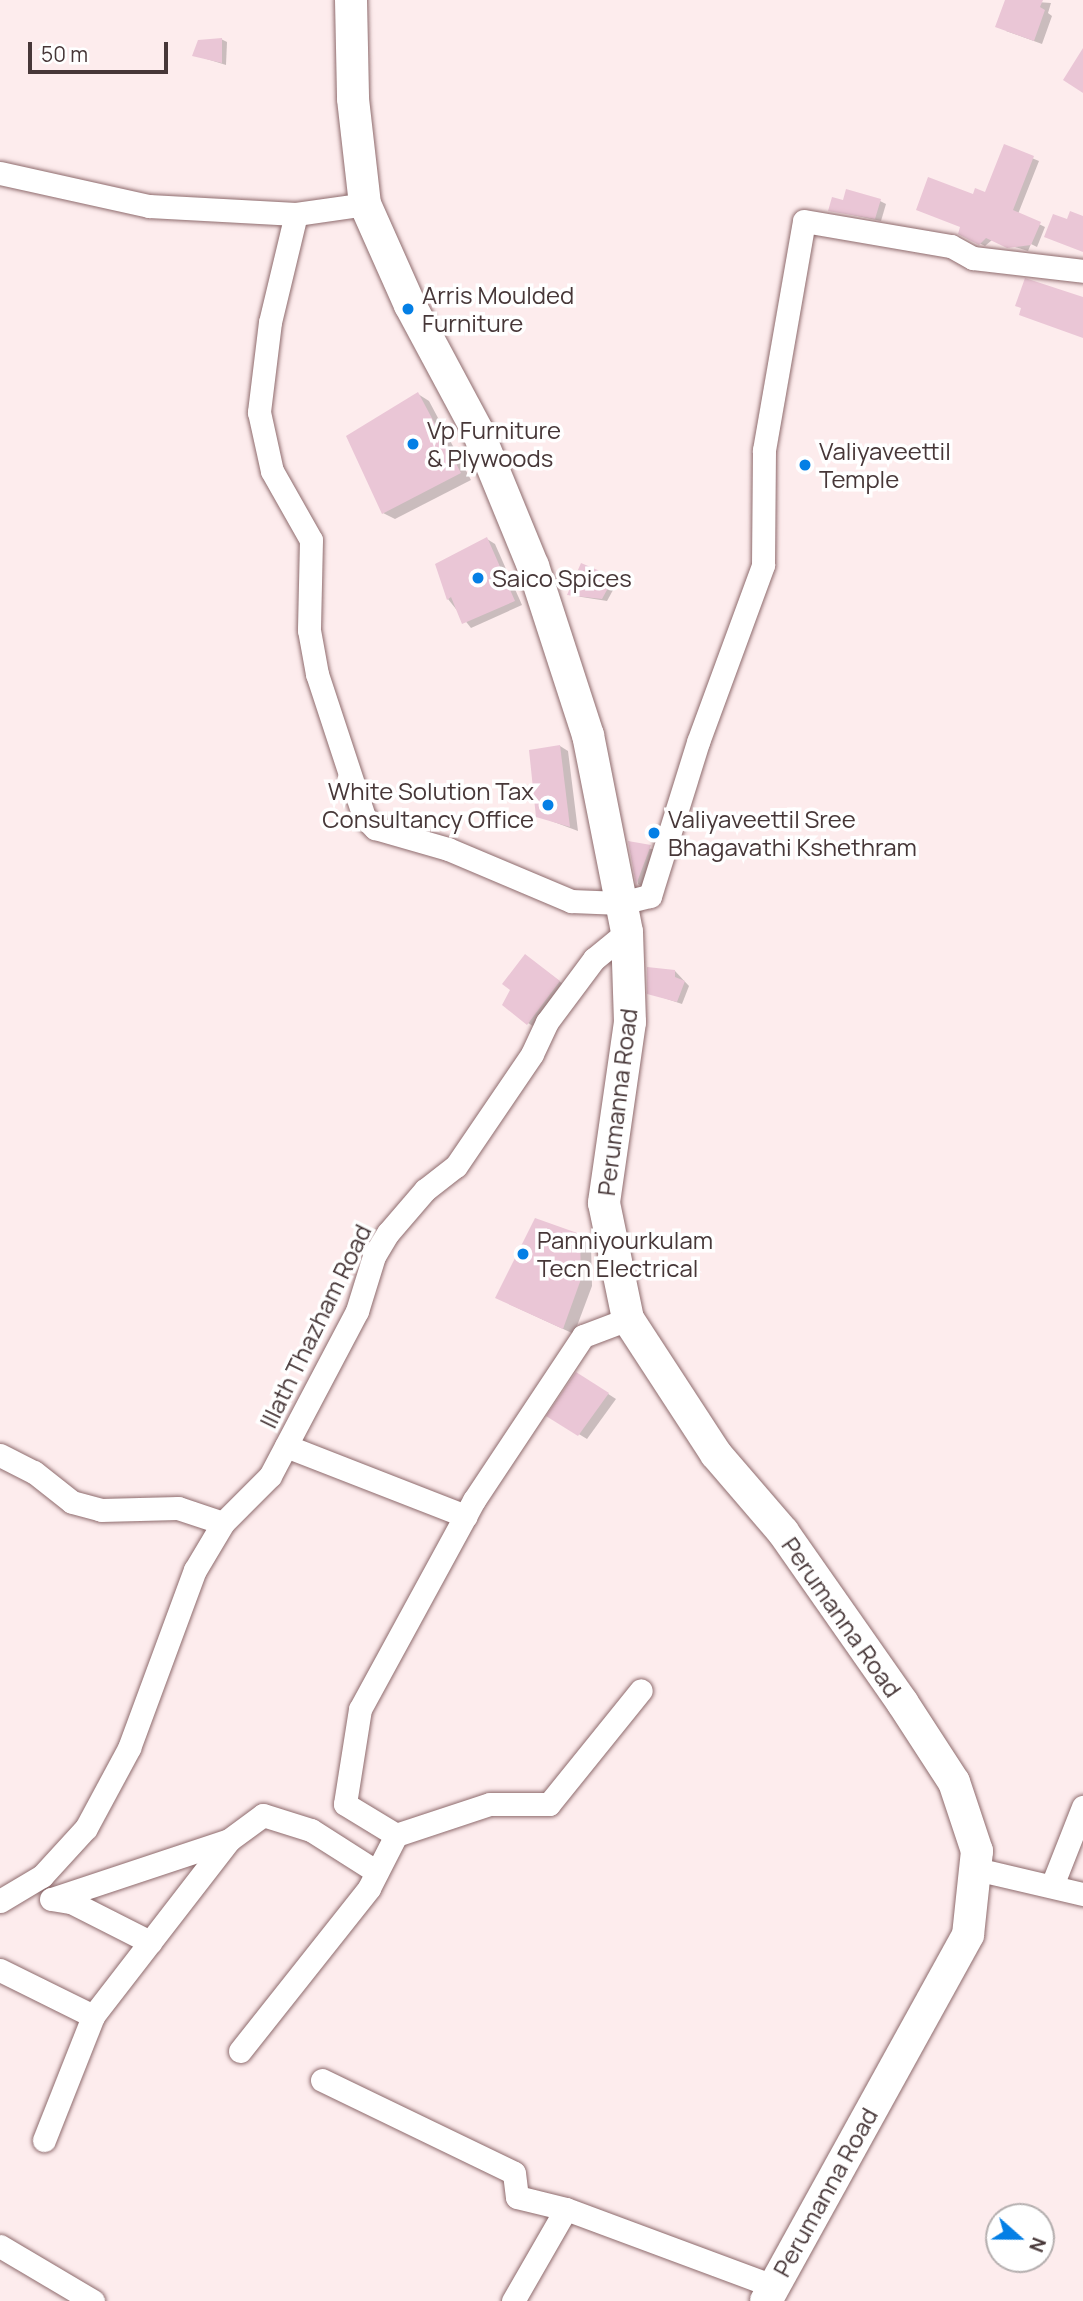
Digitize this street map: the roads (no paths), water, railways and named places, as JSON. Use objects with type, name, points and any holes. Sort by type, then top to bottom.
[{"type":"main road","name":"Perumanna Road","points":[[351,0],[353,99],[365,204],[410,305],[478,432],[533,566],[588,735],[624,918],[628,1051],[604,1203],[628,1320],[716,1454],[799,1554],[954,1782],[977,1851],[968,1935],[769,2293]]},
{"type":"street","points":[[0,173],[149,206],[296,214],[365,204]]},
{"type":"street","points":[[296,214],[270,322],[259,412],[272,471],[311,540],[309,630],[317,674],[364,817],[375,828],[448,849],[560,898],[624,918],[650,896],[698,742],[763,565],[764,450],[804,221],[951,246],[984,260],[1083,271]]},
{"type":"street","name":"Illath Thazham Road","points":[[7,1897],[42,1876],[86,1828],[130,1748],[160,1671],[180,1602],[223,1523],[270,1476],[357,1311],[374,1256],[388,1234],[425,1190],[456,1166],[532,1054],[547,1022],[624,918]]},
{"type":"street","points":[[397,1835],[345,1804],[360,1709],[507,1446],[583,1336],[628,1320]]},
{"type":"street","points":[[286,1446],[466,1516]]},
{"type":"street","points":[[0,1455],[34,1472],[72,1502],[101,1510],[178,1508],[223,1523]]},
{"type":"street","points":[[240,2051],[377,1872],[397,1835],[490,1804],[549,1804],[641,1690]]},
{"type":"street","points":[[1053,1883],[1083,1807]]},
{"type":"street","points":[[44,2140],[93,2016],[229,1840],[262,1815],[311,1830],[377,1872]]},
{"type":"street","points":[[52,1899],[229,1840]]},
{"type":"street","points":[[976,1869],[1053,1883],[1083,1894]]},
{"type":"street","points":[[7,1897],[71,1902],[150,1942]]},
{"type":"street","points":[[0,1970],[93,2016]]},
{"type":"street","points":[[322,2080],[514,2172],[517,2197],[566,2209],[769,2293]]},
{"type":"street","points":[[513,2301],[566,2209]]},
{"type":"street","points":[[0,2246],[92,2301]]},
{"type":"place","name":"Arris Moulded Furniture","points":[[408,309]]},
{"type":"place","name":"Vp Furniture & Plywoods","points":[[413,444]]},
{"type":"place","name":"Valiyaveettil Temple","points":[[805,465]]},
{"type":"place","name":"Saico Spices","points":[[478,578]]},
{"type":"place","name":"White Solution Tax Consultancy Office","points":[[548,805]]},
{"type":"place","name":"Valiyaveettil Sree Bhagavathi Kshethram","points":[[654,833]]},
{"type":"place","name":"Panniyourkulam Tecn Electrical","points":[[523,1254]]}]
